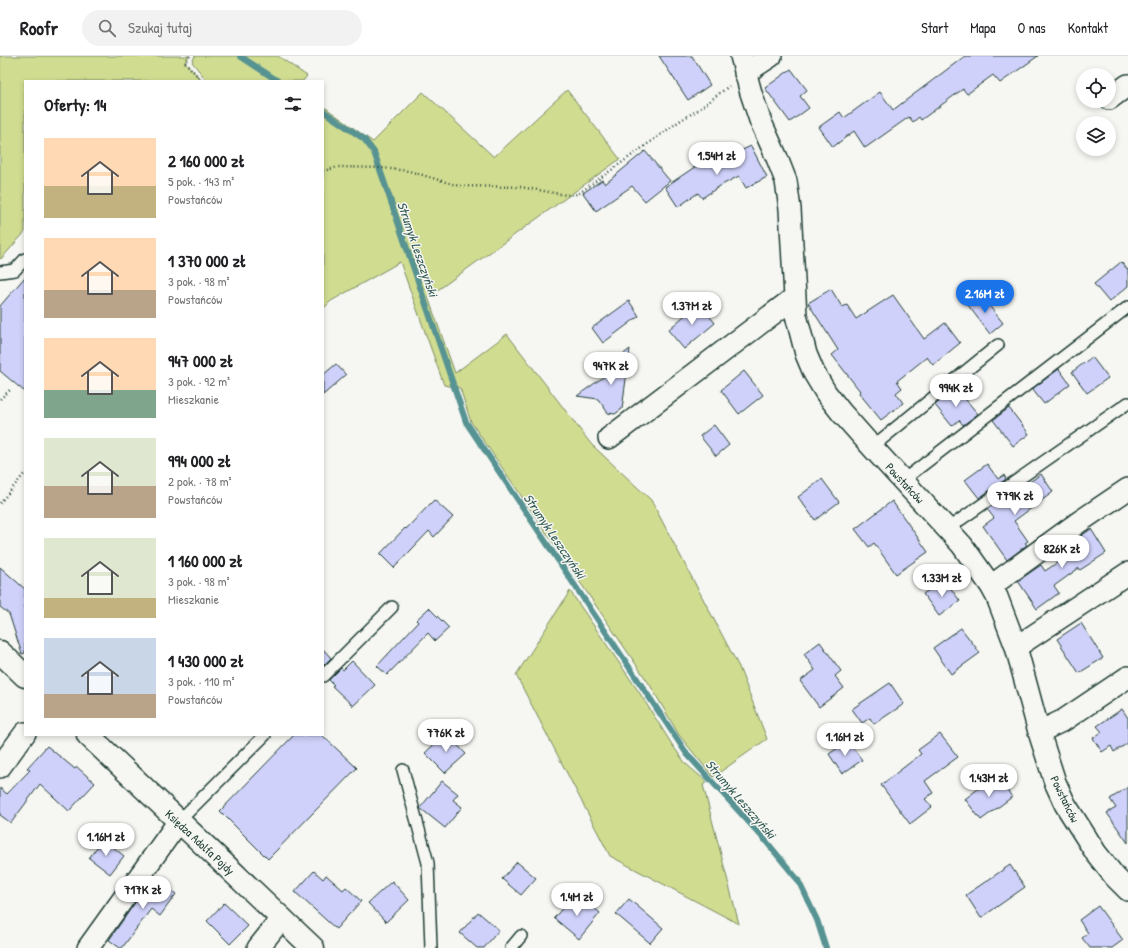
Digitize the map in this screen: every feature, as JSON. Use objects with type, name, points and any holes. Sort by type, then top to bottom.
[{"type":"street","points":[[743,65],[771,56]]},
{"type":"street","name":"Powstańców","points":[[743,65],[760,120],[786,181],[790,209],[796,315],[806,354],[814,373],[826,393],[872,448],[962,546],[991,586],[997,597],[1016,647],[1039,732],[1055,782],[1065,804],[1096,853],[1124,878]]},
{"type":"street","points":[[1116,93],[1128,85]]},
{"type":"street","points":[[609,438],[795,297]]},
{"type":"street","points":[[991,586],[1079,522],[1128,489]]},
{"type":"street","points":[[1016,647],[1128,573]]},
{"type":"street","points":[[0,652],[24,675]]},
{"type":"street","points":[[1039,732],[1064,720],[1128,677]]},
{"type":"street","points":[[0,767],[24,734]]},
{"type":"street","name":"Księdza Adolfa Pojdy","points":[[89,736],[313,948]]},
{"type":"street","points":[[88,948],[179,821]]},
{"type":"street","points":[[258,948],[282,918]]},
{"type":"lane","points":[[0,272],[15,270],[24,260]]},
{"type":"lane","points":[[902,481],[1128,307]]},
{"type":"lane","points":[[872,448],[998,345]]},
{"type":"lane","points":[[947,529],[1128,403]]},
{"type":"lane","points":[[324,675],[392,607]]},
{"type":"lane","points":[[179,821],[264,736]]},
{"type":"lane","points":[[403,770],[428,863],[431,948]]},
{"type":"lane","points":[[512,948],[521,936]]},
{"type":"path","points":[[190,56],[185,62],[201,80]]},
{"type":"path","points":[[324,170],[338,167],[382,168],[409,171],[459,186],[521,187],[566,195],[578,194],[681,120],[698,110],[743,65]]},
{"type":"path","points":[[0,399],[10,390]]},
{"type":"path","points":[[0,504],[24,474]]},
{"type":"green space","points":[[0,56],[189,56],[185,62],[201,80],[24,80],[24,233],[1,259]]},
{"type":"green space","points":[[195,56],[278,56],[307,76],[304,80],[206,80],[192,62]]},
{"type":"green space","points":[[567,90],[620,159],[428,297],[455,373],[507,334],[591,444],[651,500],[739,667],[767,739],[713,777],[679,735],[650,685],[471,422],[460,388],[444,385],[400,262],[331,301],[324,308],[324,107],[373,142],[423,92],[494,157]]},
{"type":"green space","points":[[570,591],[639,692],[673,746],[686,764],[707,782],[703,785],[739,924],[610,856],[516,675]]},
{"type":"building","points":[[659,56],[692,56],[710,85],[688,100]]},
{"type":"building","points":[[965,56],[1038,56],[1000,83],[993,75],[967,94],[963,89],[921,120],[919,117],[913,122],[909,117],[865,148],[854,131],[833,147],[819,127],[840,112],[844,118],[880,92],[893,110]]},
{"type":"building","points":[[791,69],[807,90],[800,96],[809,108],[790,122],[765,88]]},
{"type":"building","points":[[751,146],[767,177],[746,188],[739,176],[702,198],[698,193],[678,207],[665,187],[708,158],[712,164]]},
{"type":"building","points":[[645,151],[670,181],[645,201],[632,186],[596,211],[583,193],[602,180],[605,184]]},
{"type":"building","points":[[1121,262],[1128,270],[1128,286],[1109,302],[1094,284]]},
{"type":"building","points":[[24,278],[24,391],[0,371],[0,306]]},
{"type":"building","points":[[831,289],[842,307],[847,305],[856,319],[893,295],[924,339],[945,323],[960,343],[933,365],[927,357],[897,381],[902,388],[896,393],[903,403],[881,420],[859,393],[860,391],[832,355],[838,350],[808,303]]},
{"type":"building","points":[[980,294],[1003,323],[990,334],[967,304]]},
{"type":"building","points":[[629,301],[639,316],[603,343],[592,328]]},
{"type":"building","points":[[699,303],[715,323],[684,349],[668,330]]},
{"type":"building","points":[[630,349],[622,409],[615,414],[608,413],[598,399],[577,396],[613,370],[609,365]]},
{"type":"building","points":[[1092,357],[1108,378],[1087,393],[1072,372]]},
{"type":"building","points":[[336,364],[346,375],[324,394],[324,374]]},
{"type":"building","points":[[1059,369],[1070,384],[1044,404],[1032,389]]},
{"type":"building","points":[[744,371],[763,395],[739,414],[721,390]]},
{"type":"building","points":[[956,388],[978,414],[963,425],[959,420],[952,426],[935,405]]},
{"type":"building","points":[[1009,408],[1029,434],[1013,446],[993,420]]},
{"type":"building","points":[[714,425],[729,445],[716,456],[700,436]]},
{"type":"building","points":[[987,464],[998,479],[1004,475],[1006,479],[979,498],[965,480]]},
{"type":"building","points":[[1041,474],[1053,492],[1014,521],[1028,541],[1025,543],[1027,545],[1007,560],[983,526],[994,518],[987,509],[1015,490],[1016,492]]},
{"type":"building","points":[[822,479],[839,502],[815,520],[798,497]]},
{"type":"building","points":[[434,500],[453,517],[434,537],[429,531],[394,568],[380,554]]},
{"type":"building","points":[[892,501],[928,552],[896,574],[874,543],[869,547],[855,529]]},
{"type":"building","points":[[1091,529],[1106,553],[1080,570],[1079,568],[1054,586],[1059,593],[1037,609],[1018,581],[1041,565],[1045,571],[1070,554],[1065,547]]},
{"type":"building","points":[[0,567],[24,588],[24,653],[22,654],[9,614],[0,607]]},
{"type":"building","points":[[944,579],[960,601],[939,616],[923,594]]},
{"type":"building","points":[[429,608],[449,628],[435,641],[428,633],[387,675],[377,666],[418,622],[416,620]]},
{"type":"building","points":[[1081,623],[1103,658],[1079,673],[1057,639]]},
{"type":"building","points":[[961,628],[980,653],[951,674],[933,648]]},
{"type":"building","points":[[820,642],[841,671],[835,676],[844,688],[819,707],[800,681],[815,670],[804,654]]},
{"type":"building","points":[[324,650],[331,658],[324,665]]},
{"type":"building","points":[[352,661],[375,685],[353,706],[332,686],[334,685],[329,680],[341,668],[343,670]]},
{"type":"building","points":[[890,683],[904,704],[874,724],[870,718],[862,723],[852,709]]},
{"type":"building","points":[[1122,709],[1128,718],[1128,743],[1114,752],[1111,746],[1102,752],[1093,738],[1102,732],[1097,726]]},
{"type":"building","points":[[446,733],[466,754],[445,773],[425,753]]},
{"type":"building","points":[[940,734],[958,757],[925,781],[933,793],[925,799],[932,807],[910,824],[881,785],[921,754],[918,750]]},
{"type":"building","points":[[293,736],[323,736],[357,768],[268,859],[220,811]]},
{"type":"building","points":[[848,741],[862,760],[842,774],[829,754]]},
{"type":"building","points":[[47,746],[75,769],[77,767],[95,783],[69,811],[40,784],[11,823],[0,815],[0,788],[7,794],[30,770],[27,768]]},
{"type":"building","points":[[996,775],[1012,797],[981,820],[965,799]]},
{"type":"building","points":[[442,781],[458,794],[453,800],[462,807],[445,828],[420,808]]},
{"type":"building","points":[[1128,787],[1128,843],[1107,813],[1116,808],[1110,799]]},
{"type":"building","points":[[103,839],[124,856],[110,874],[89,858]]},
{"type":"building","points":[[517,862],[536,878],[521,895],[502,879]]},
{"type":"building","points":[[1010,865],[1025,887],[981,918],[966,895]]},
{"type":"building","points":[[314,871],[323,879],[326,875],[343,890],[346,887],[361,901],[336,929],[295,892]]},
{"type":"building","points":[[153,877],[176,894],[160,916],[151,909],[122,948],[120,948],[109,940]]},
{"type":"building","points":[[392,881],[409,900],[386,922],[368,903]]},
{"type":"building","points":[[581,897],[600,913],[579,939],[554,918],[567,903],[573,907]]},
{"type":"building","points":[[629,899],[663,928],[650,943],[616,914]]},
{"type":"building","points":[[224,903],[248,926],[230,944],[207,921]]},
{"type":"building","points":[[1098,906],[1123,940],[1112,948],[1090,948],[1082,938],[1088,933],[1079,920]]},
{"type":"building","points":[[478,912],[499,930],[484,948],[477,948],[460,933]]},
{"type":"waterway","name":"Strumyk Leszczyński","points":[[240,56],[276,80]]},
{"type":"waterway","name":"Strumyk Leszczyński","points":[[324,112],[364,139],[374,152],[466,422],[687,754],[765,840],[798,880],[817,920],[826,948]]}]
